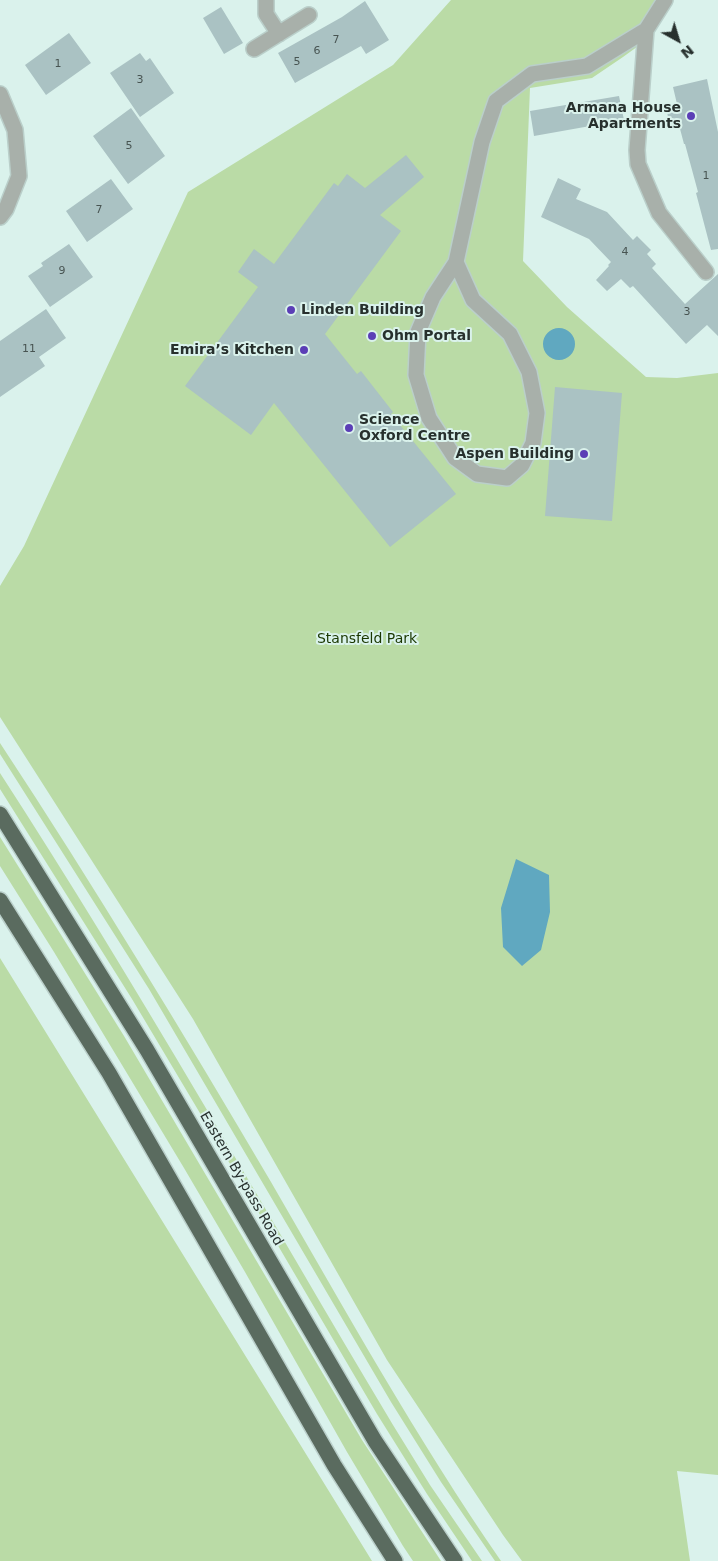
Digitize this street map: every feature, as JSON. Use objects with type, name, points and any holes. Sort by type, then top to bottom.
[{"type":"highway","name":"Eastern By-pass Road","points":[[0,814],[147,1050],[375,1441],[455,1561]]},
{"type":"highway","points":[[0,900],[108,1073],[334,1464],[395,1561]]},
{"type":"street","points":[[266,0],[266,14],[279,34]]},
{"type":"street","points":[[456,262],[473,300],[510,334],[529,372],[536,413],[533,443],[522,466],[507,478],[477,474],[455,458],[429,418],[416,375],[418,332],[433,297],[456,262],[482,142],[496,101],[532,74],[587,66],[646,30],[665,0]]},
{"type":"street","points":[[254,49],[309,15]]},
{"type":"street","points":[[646,30],[637,150],[638,164],[660,213],[706,272]]},
{"type":"street","points":[[0,94],[15,130],[20,176],[0,217]]},
{"type":"green space","name":"Stansfeld Park","points":[[451,0],[656,0],[641,44],[623,57],[592,78],[530,88],[523,261],[567,307],[646,377],[677,378],[718,373],[718,1475],[677,1471],[690,1561],[522,1561],[387,1360],[193,1019],[0,717],[0,586],[24,546],[188,192],[393,65]]},
{"type":"green space","points":[[0,743],[138,961],[271,1182],[411,1421],[501,1561],[495,1561],[441,1482],[391,1402],[149,989],[0,754]]},
{"type":"green space","points":[[0,773],[151,1015],[393,1425],[430,1485],[482,1561],[472,1561],[377,1414],[132,999],[0,789]]},
{"type":"green space","points":[[0,837],[124,1036],[362,1440],[441,1561],[413,1561],[403,1546],[184,1168],[0,866]]},
{"type":"green space","points":[[0,958],[372,1561],[0,1561]]},
{"type":"water","points":[[559,328],[565,329],[570,333],[574,338],[574,350],[570,355],[565,359],[559,360],[553,359],[548,355],[544,350],[543,344],[544,338],[548,333],[553,329]]},
{"type":"water","points":[[516,859],[549,875],[550,912],[541,950],[522,966],[503,947],[501,908]]},
{"type":"building","points":[[365,1],[389,40],[366,54],[361,46],[295,83],[278,53],[342,17]]},
{"type":"building","points":[[221,7],[243,43],[224,54],[203,18]]},
{"type":"building","points":[[69,33],[91,63],[46,95],[25,65]]},
{"type":"building","points":[[140,53],[146,61],[150,58],[174,93],[140,117],[110,73]]},
{"type":"building","points":[[707,79],[718,132],[718,249],[711,250],[685,144],[679,125],[670,127],[666,107],[677,104],[673,87]]},
{"type":"building","points":[[619,96],[624,120],[534,136],[530,111]]},
{"type":"building","points":[[131,108],[165,156],[128,184],[93,136]]},
{"type":"building","points":[[406,155],[424,177],[380,215],[401,231],[325,334],[357,374],[361,371],[393,412],[391,414],[456,494],[390,547],[274,403],[251,435],[185,386],[258,287],[238,272],[254,249],[274,264],[334,183],[338,186],[347,174],[365,188]]},
{"type":"building","points":[[558,178],[581,189],[576,199],[607,212],[633,240],[637,236],[651,250],[647,254],[656,264],[652,268],[685,304],[718,274],[718,336],[707,325],[686,344],[633,286],[630,288],[621,279],[607,291],[596,280],[611,262],[589,239],[541,217]]},
{"type":"building","points":[[111,179],[133,209],[87,242],[66,211]]},
{"type":"building","points":[[69,244],[93,277],[50,307],[28,276],[43,266],[41,263]]},
{"type":"building","points":[[46,309],[66,338],[39,357],[45,366],[0,397],[0,341]]},
{"type":"building","name":"Aspen Building","points":[[555,387],[622,393],[612,521],[545,516]]},
{"type":"place","name":"Armana House Apartments","points":[[691,116]]},
{"type":"place","name":"Linden Building","points":[[291,310]]},
{"type":"place","name":"Ohm Portal","points":[[372,336]]},
{"type":"place","name":"Emira’s Kitchen","points":[[304,350]]},
{"type":"place","name":"Science Oxford Centre","points":[[349,428]]},
{"type":"place","name":"Aspen Building","points":[[584,454]]}]
